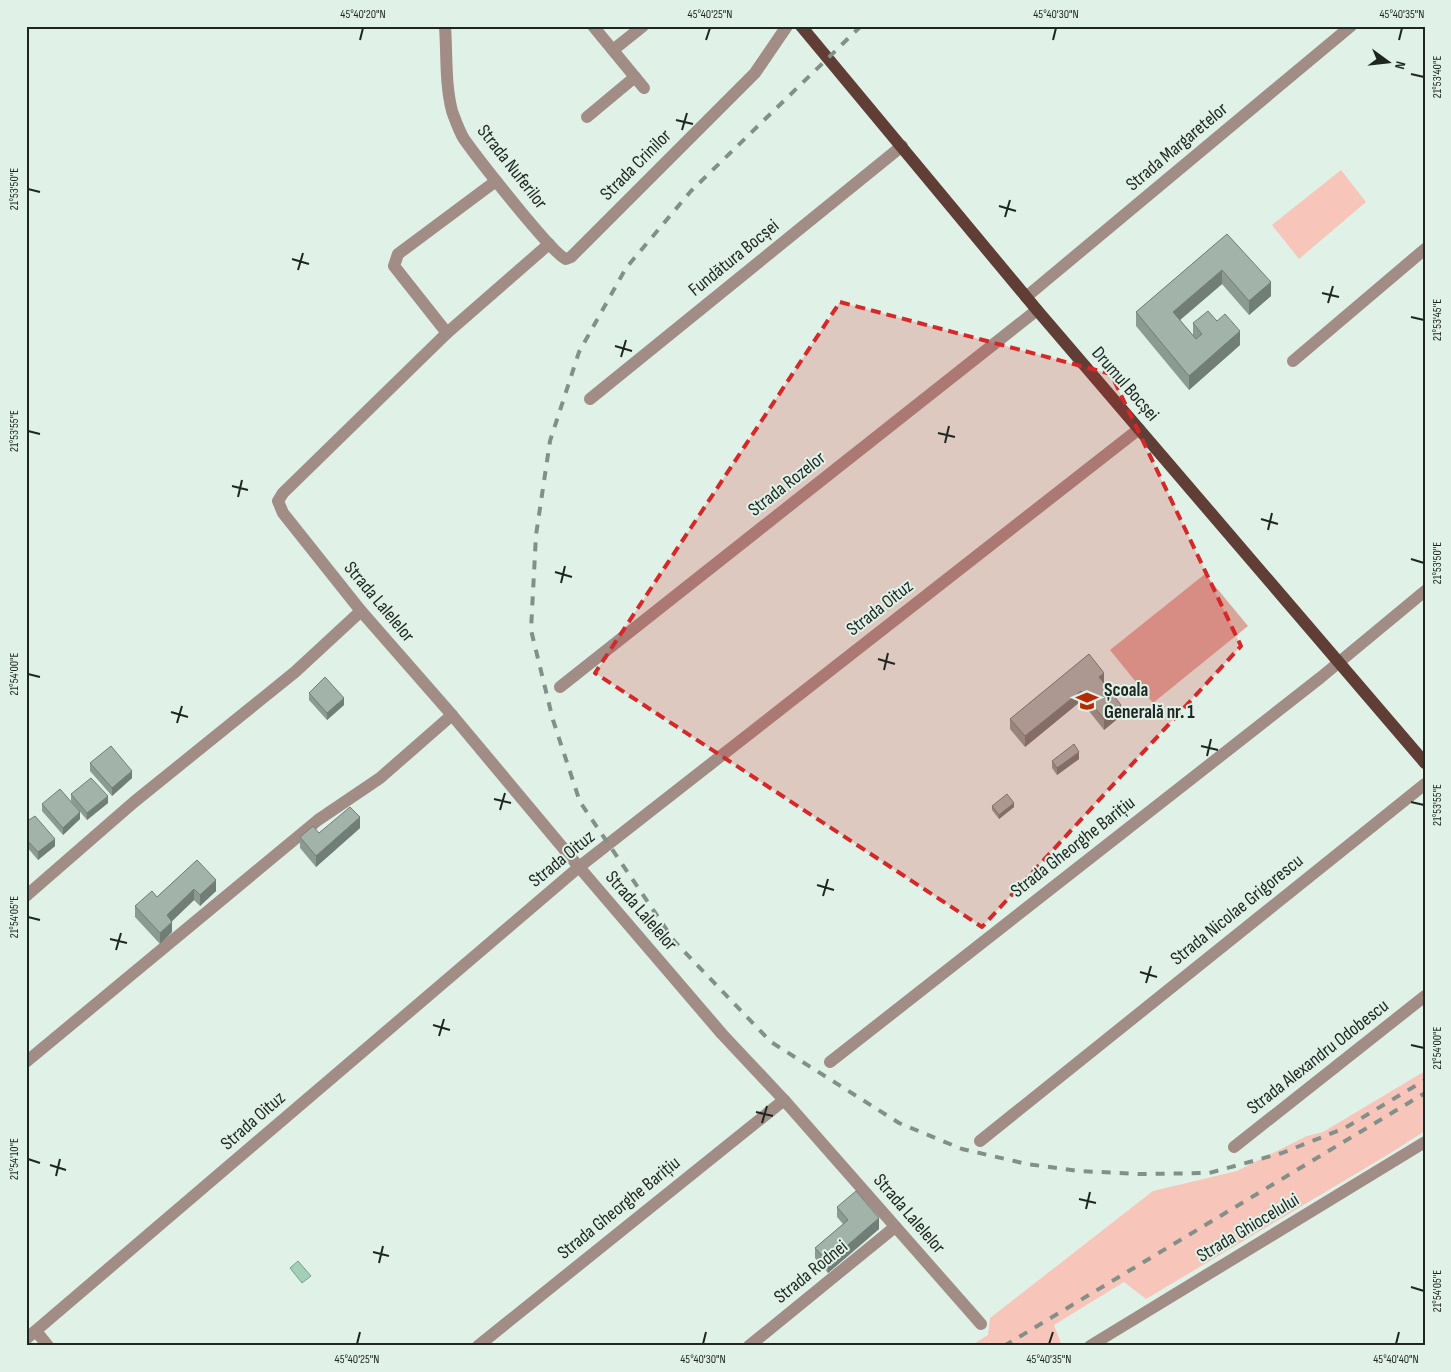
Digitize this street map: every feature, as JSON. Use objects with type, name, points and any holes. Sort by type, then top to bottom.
[{"type":"main road","name":"Drumul Bocșei","points":[[801,26],[1037,310],[1425,762]]},
{"type":"street","name":"Strada Nuferilor","points":[[445,26],[448,84],[452,111],[464,138],[549,244],[561,257],[566,259]]},
{"type":"street","points":[[594,26],[644,88]]},
{"type":"street","points":[[613,50],[643,26]]},
{"type":"street","name":"Strada Crinilor","points":[[566,259],[571,257],[755,73],[787,26]]},
{"type":"street","name":"Strada Margaretelor","points":[[1026,297],[1351,26]]},
{"type":"street","points":[[587,117],[635,77]]},
{"type":"street","name":"Fundătura Bocșei","points":[[590,399],[902,146]]},
{"type":"street","points":[[496,180],[398,254],[394,266],[447,333],[549,244]]},
{"type":"street","points":[[1293,361],[1425,249]]},
{"type":"street","name":"Strada Rozelor","points":[[560,686],[1037,310]]},
{"type":"street","name":"Strada Lalelelor","points":[[447,333],[283,493],[278,501],[283,513],[361,611],[452,715],[579,868],[722,1034],[784,1100],[981,1324]]},
{"type":"street","name":"Strada Oituz","points":[[31,1335],[579,868],[1139,429]]},
{"type":"street","name":"Strada Gheorghe Barițiu","points":[[830,1062],[1339,662],[1425,591]]},
{"type":"street","points":[[26,896],[134,802],[295,672],[361,611]]},
{"type":"street","points":[[26,1062],[318,820],[380,778],[452,715]]},
{"type":"street","name":"Strada Nicolae Grigorescu","points":[[980,1140],[1425,784]]},
{"type":"street","name":"Strada Alexandru Odobescu","points":[[1234,1147],[1425,996]]},
{"type":"street","name":"Strada Gheorghe Barițiu","points":[[478,1346],[784,1100]]},
{"type":"street","name":"Strada Ghiocelului","points":[[1090,1346],[1425,1142]]},
{"type":"street","name":"Strada Rodnei","points":[[750,1346],[895,1227]]},
{"type":"street","points":[[31,1335],[48,1346]]},
{"type":"highlighted area","points":[[840,302],[1111,374],[1241,646],[982,927],[595,673]]},
{"type":"shaded area","points":[[1341,170],[1366,202],[1299,259],[1272,225]]},
{"type":"shaded area","points":[[1205,574],[1248,626],[1153,703],[1110,650]]},
{"type":"shaded area","points":[[1425,1071],[1425,1131],[1389,1154],[1146,1299],[1124,1282],[1054,1325],[1062,1346],[970,1346],[988,1335],[990,1318],[1153,1191],[1237,1171],[1307,1136],[1323,1132]]},
{"type":"shaded area","points":[[298,1261],[311,1276],[302,1283],[290,1268]]},
{"type":"building","points":[[1227,234],[1271,282],[1249,301],[1222,270],[1173,312],[1196,339],[1202,334],[1193,323],[1208,311],[1217,321],[1225,314],[1240,331],[1189,376],[1136,312]]},
{"type":"building","points":[[1089,654],[1104,673],[1099,677],[1121,705],[1104,719],[1081,691],[1025,736],[1010,719]]},
{"type":"building","points":[[325,677],[344,698],[327,713],[309,693]]},
{"type":"building","points":[[1074,744],[1079,752],[1057,768],[1052,761]]},
{"type":"building","points":[[111,746],[132,771],[112,788],[90,763]]},
{"type":"building","points":[[91,778],[108,796],[87,813],[71,794]]},
{"type":"building","points":[[60,789],[80,812],[63,828],[42,804]]},
{"type":"building","points":[[1007,794],[1014,803],[999,815],[992,806]]},
{"type":"building","points":[[350,807],[360,817],[316,856],[300,837],[313,826],[319,833]]},
{"type":"building","points":[[35,816],[55,839],[38,852],[26,839],[26,822]]},
{"type":"building","points":[[197,860],[216,880],[200,895],[194,889],[167,915],[172,922],[160,933],[135,906],[152,891],[157,897]]},
{"type":"building","points":[[856,1191],[879,1218],[828,1262],[815,1248],[848,1220],[837,1207]]},
{"type":"railway","points":[[861,26],[691,191],[626,268],[579,352],[550,441],[536,535],[531,630],[553,720],[580,802],[675,942],[771,1042],[899,1123],[962,1149],[1027,1164],[1079,1171],[1140,1174],[1209,1173],[1282,1153],[1345,1128],[1425,1080]]},
{"type":"railway","points":[[1004,1346],[1425,1093]]},
{"type":"place","name":"Școala Generală nr. 1","points":[[1087,701]]}]
